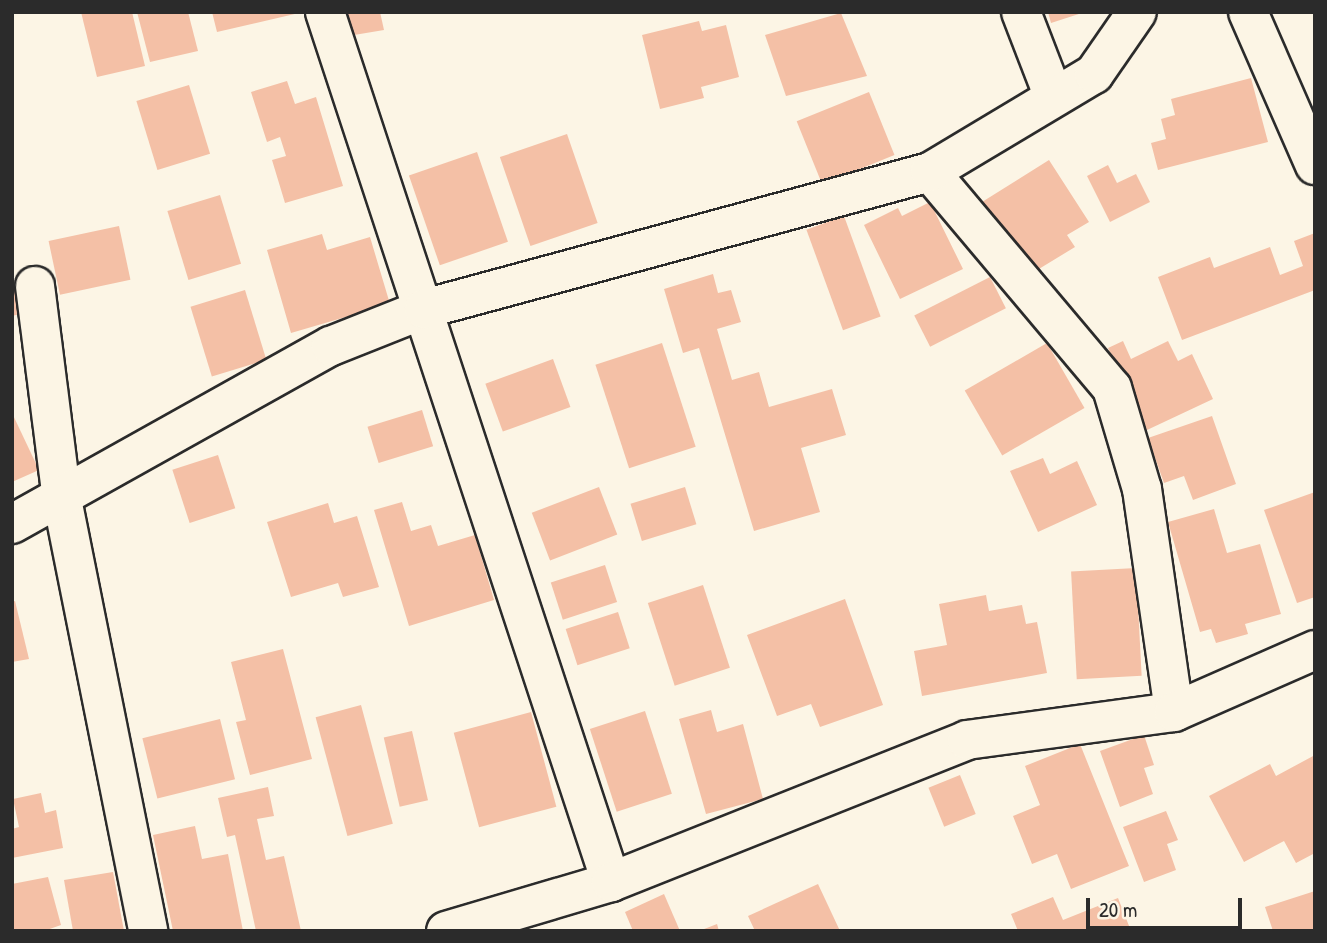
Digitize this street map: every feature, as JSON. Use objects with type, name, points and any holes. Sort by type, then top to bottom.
[{"type":"street","points":[[325,12],[611,882]]},
{"type":"street","points":[[1021,12],[1053,95]]},
{"type":"street","points":[[12,524],[62,499],[331,346],[424,309],[930,172],[1053,95],[1094,74],[1137,12]]},
{"type":"street","points":[[1248,12],[1315,165]]},
{"type":"street","points":[[930,172],[1112,388],[1142,489],[1174,712]]},
{"type":"street","points":[[35,286],[62,499],[148,931]]},
{"type":"street","points":[[446,931],[611,882],[967,740],[1174,712],[1315,650]]},
{"type":"building","points":[[81,12],[132,12],[145,66],[97,77]]},
{"type":"building","points":[[137,12],[188,12],[198,51],[150,62]]},
{"type":"building","points":[[212,12],[299,12],[299,13],[217,32]]},
{"type":"building","points":[[343,12],[380,12],[384,30],[348,36]]},
{"type":"building","points":[[1048,12],[1082,12],[1082,13],[1051,23]]},
{"type":"building","points":[[841,13],[867,76],[786,96],[765,35]]},
{"type":"building","points":[[699,21],[702,31],[726,25],[739,77],[701,87],[704,98],[660,109],[642,35]]},
{"type":"building","points":[[1251,78],[1268,142],[1158,170],[1151,143],[1166,139],[1161,119],[1175,115],[1171,99]]},
{"type":"building","points":[[287,81],[295,104],[316,97],[343,186],[285,203],[272,160],[286,156],[280,137],[267,142],[251,92]]},
{"type":"building","points":[[189,85],[210,154],[157,170],[136,101]]},
{"type":"building","points":[[869,92],[894,155],[822,184],[797,121]]},
{"type":"building","points":[[567,134],[598,223],[530,246],[500,157]]},
{"type":"building","points":[[477,152],[508,242],[440,265],[409,175]]},
{"type":"building","points":[[1049,160],[1089,222],[1067,235],[1075,247],[1029,275],[982,202]]},
{"type":"building","points":[[1108,165],[1117,183],[1136,174],[1150,202],[1110,222],[1087,176]]},
{"type":"building","points":[[220,195],[241,264],[188,280],[167,211]]},
{"type":"building","points":[[930,202],[963,269],[900,299],[864,225],[898,208],[902,216]]},
{"type":"building","points":[[844,216],[881,317],[843,330],[806,230]]},
{"type":"building","points":[[119,226],[130,280],[60,295],[49,241]]},
{"type":"building","points":[[1315,233],[1315,290],[1182,340],[1158,277],[1210,257],[1214,268],[1270,247],[1280,275],[1303,266],[1294,241]]},
{"type":"building","points":[[322,234],[327,250],[370,237],[390,304],[291,333],[267,250]]},
{"type":"building","points":[[713,274],[718,293],[731,290],[741,322],[717,329],[732,380],[759,372],[769,407],[832,389],[846,435],[801,448],[820,512],[754,531],[699,348],[683,353],[664,289]]},
{"type":"building","points":[[12,276],[20,314],[12,316]]},
{"type":"building","points":[[990,277],[1006,308],[930,347],[914,316]]},
{"type":"building","points":[[245,290],[266,360],[212,376],[190,307]]},
{"type":"building","points":[[1123,341],[1131,359],[1168,341],[1178,361],[1192,354],[1213,399],[1147,430],[1108,348]]},
{"type":"building","points":[[662,343],[696,447],[629,468],[595,365]]},
{"type":"building","points":[[1047,343],[1084,408],[1002,455],[965,391]]},
{"type":"building","points":[[553,359],[570,407],[503,432],[485,384]]},
{"type":"building","points":[[422,410],[433,446],[379,463],[367,427]]},
{"type":"building","points":[[12,413],[39,470],[12,482]]},
{"type":"building","points":[[1212,416],[1236,484],[1193,500],[1184,476],[1164,483],[1148,438]]},
{"type":"building","points":[[218,455],[235,508],[190,523],[172,470]]},
{"type":"building","points":[[1043,458],[1050,474],[1077,461],[1097,505],[1038,532],[1010,471]]},
{"type":"building","points":[[599,487],[617,535],[550,560],[532,513]]},
{"type":"building","points":[[685,487],[696,524],[642,541],[630,504]]},
{"type":"building","points":[[1315,492],[1315,597],[1297,603],[1264,510]]},
{"type":"building","points":[[402,502],[411,531],[431,525],[438,546],[475,535],[494,600],[409,626],[374,510]]},
{"type":"building","points":[[328,503],[334,523],[357,516],[379,587],[343,597],[338,583],[291,597],[267,522]]},
{"type":"building","points":[[1214,509],[1227,553],[1260,544],[1281,614],[1245,624],[1248,634],[1216,643],[1211,629],[1200,632],[1168,522]]},
{"type":"building","points":[[605,565],[617,602],[563,620],[551,583]]},
{"type":"building","points":[[1136,568],[1142,676],[1077,679],[1071,571]]},
{"type":"building","points":[[703,585],[730,668],[675,686],[648,603]]},
{"type":"building","points":[[986,595],[989,611],[1022,605],[1026,624],[1037,622],[1047,673],[922,696],[914,651],[947,645],[939,604]]},
{"type":"building","points":[[845,599],[883,705],[820,727],[811,704],[777,716],[747,635]]},
{"type":"building","points":[[15,601],[29,659],[12,662],[12,602]]},
{"type":"building","points":[[618,612],[630,648],[577,665],[566,629]]},
{"type":"building","points":[[283,649],[312,759],[250,775],[236,722],[246,720],[231,662]]},
{"type":"building","points":[[361,705],[393,824],[347,836],[316,717]]},
{"type":"building","points":[[711,710],[717,732],[743,724],[763,799],[706,814],[679,719]]},
{"type":"building","points":[[645,711],[672,794],[617,812],[590,729]]},
{"type":"building","points":[[531,712],[556,807],[479,827],[454,733]]},
{"type":"building","points":[[220,719],[235,779],[157,799],[142,738]]},
{"type":"building","points":[[412,731],[428,800],[400,807],[384,738]]},
{"type":"building","points":[[1144,735],[1154,765],[1144,768],[1153,794],[1120,807],[1100,751]]},
{"type":"building","points":[[1080,744],[1129,866],[1071,889],[1057,854],[1032,864],[1013,816],[1040,805],[1025,766]]},
{"type":"building","points":[[1315,755],[1315,853],[1296,863],[1284,841],[1244,862],[1209,796],[1270,764],[1276,776]]},
{"type":"building","points":[[960,775],[976,814],[944,827],[928,788]]},
{"type":"building","points":[[268,787],[274,816],[257,819],[266,860],[284,856],[301,931],[256,931],[235,835],[227,837],[218,798]]},
{"type":"building","points":[[41,793],[45,813],[56,810],[63,848],[12,858],[12,829],[19,827],[13,799]]},
{"type":"building","points":[[1166,811],[1178,840],[1167,844],[1176,870],[1144,882],[1123,827]]},
{"type":"building","points":[[195,826],[202,859],[228,854],[243,931],[173,931],[153,835]]},
{"type":"building","points":[[113,872],[124,931],[73,931],[64,880]]},
{"type":"building","points":[[48,877],[61,925],[44,931],[12,931],[12,884]]},
{"type":"building","points":[[818,884],[840,931],[755,931],[748,916]]},
{"type":"building","points":[[1315,891],[1315,931],[1273,931],[1265,907]]},
{"type":"building","points":[[664,894],[680,931],[633,931],[625,912]]},
{"type":"building","points":[[1053,897],[1063,920],[1118,898],[1131,931],[1018,931],[1011,914]]},
{"type":"building","points":[[717,924],[719,931],[699,931]]}]
